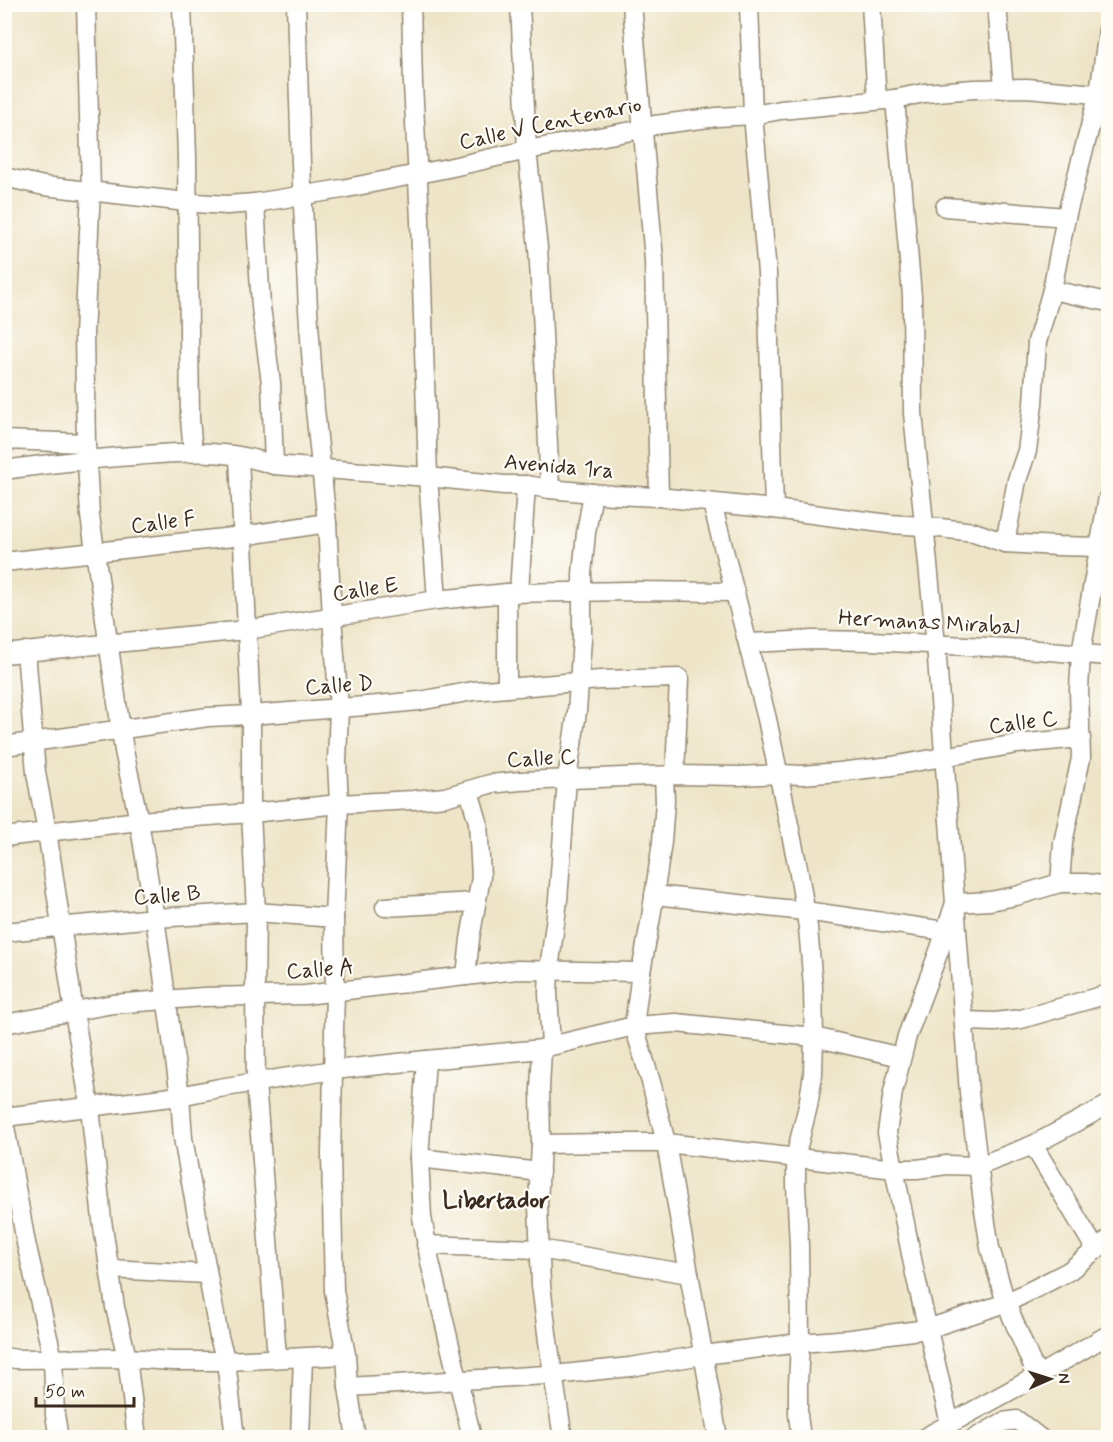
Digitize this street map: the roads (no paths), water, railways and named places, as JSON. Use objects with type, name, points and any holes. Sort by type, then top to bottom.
[{"type":"street","points":[[86,4],[91,190],[84,335],[86,451],[90,516],[124,750],[139,821],[155,918],[180,1096],[183,1138],[219,1337],[226,1361],[235,1437]]},
{"type":"street","points":[[182,4],[187,146],[190,418],[193,452]]},
{"type":"street","points":[[296,4],[301,164],[315,409],[327,523],[339,707],[331,1154],[334,1291],[346,1355],[348,1387],[356,1437]]},
{"type":"street","points":[[411,4],[428,477],[437,600]]},
{"type":"street","points":[[520,4],[527,150],[538,248],[542,312],[550,489]]},
{"type":"street","points":[[632,4],[654,260],[659,497]]},
{"type":"street","points":[[749,4],[753,115],[767,273],[774,509]]},
{"type":"street","points":[[871,4],[912,296],[913,413],[936,645],[969,1093],[990,1248],[1006,1303],[1037,1376]]},
{"type":"street","points":[[997,4],[1004,89]]},
{"type":"street","points":[[1005,543],[1017,480],[1027,451],[1037,342],[1052,291],[1066,217],[1104,94],[1108,30]]},
{"type":"street","name":"Calle V Centenario","points":[[4,177],[44,186],[187,202],[227,205],[255,203],[418,174],[655,125],[717,117],[753,115],[781,110],[886,100],[924,93],[974,89],[1027,88],[1104,94]]},
{"type":"street","points":[[255,203],[261,307],[271,383],[274,465]]},
{"type":"street","points":[[945,207],[1066,217]]},
{"type":"street","points":[[1052,291],[1108,302]]},
{"type":"street","points":[[4,440],[86,451]]},
{"type":"street","name":"Avenida 1ra","points":[[4,470],[86,451],[193,452],[254,458],[274,465],[526,485],[774,509],[974,532],[1005,543],[1104,546]]},
{"type":"street","points":[[239,457],[251,715],[250,813],[256,912],[256,1082],[277,1358]]},
{"type":"street","points":[[507,688],[513,593],[526,485]]},
{"type":"street","points":[[563,1437],[541,1285],[538,1205],[541,1144],[540,1089],[546,1047],[549,970],[558,900],[567,779],[577,712],[582,639],[582,574],[593,493]]},
{"type":"street","points":[[1060,883],[1064,843],[1081,758],[1079,690],[1081,654],[1104,546],[1108,497]]},
{"type":"street","points":[[712,503],[780,774],[806,911],[813,987],[814,1037],[813,1074],[796,1159],[800,1343],[798,1415],[801,1437]]},
{"type":"street","name":"Calle F","points":[[4,562],[243,536],[327,523]]},
{"type":"street","name":"Calle E","points":[[4,654],[246,630],[437,600],[513,593],[735,592]]},
{"type":"street","name":"Hermanas Mirabal","points":[[748,643],[813,640],[1026,649],[1108,656]]},
{"type":"street","points":[[26,651],[36,773],[90,1107],[102,1220],[115,1307],[128,1359],[137,1437]]},
{"type":"street","name":"Calle D","points":[[4,746],[208,717],[419,701],[473,691],[600,680],[679,678],[670,776]]},
{"type":"street","name":"Calle C","points":[[4,837],[139,821],[445,797],[490,784],[520,781],[670,776],[802,775],[839,772],[892,766],[1017,744],[1081,738]]},
{"type":"street","points":[[670,776],[634,1026],[666,1143],[718,1437]]},
{"type":"street","points":[[466,976],[475,902],[481,877],[478,822],[469,791]]},
{"type":"street","points":[[955,903],[990,901],[1060,883],[1108,886]]},
{"type":"street","points":[[654,895],[806,911],[945,931]]},
{"type":"street","points":[[385,907],[475,902]]},
{"type":"street","points":[[950,1424],[909,1247],[887,1133],[907,1036],[955,903]]},
{"type":"street","name":"Calle B","points":[[4,932],[155,918],[256,912],[334,918]]},
{"type":"street","name":"Calle A","points":[[4,1024],[113,1004],[203,997],[305,995],[517,970],[641,972]]},
{"type":"street","points":[[964,1021],[995,1022],[1021,1019],[1108,994]]},
{"type":"street","points":[[59,1437],[53,1359],[26,1243],[4,1119],[180,1096],[334,1070],[546,1047],[634,1026],[676,1023],[814,1037],[901,1057]]},
{"type":"street","points":[[426,1060],[419,1158],[422,1217],[426,1245],[472,1437]]},
{"type":"street","points":[[541,1144],[666,1143],[895,1169],[979,1166],[1033,1145],[1108,1105]]},
{"type":"street","points":[[348,1387],[563,1374],[800,1343],[851,1339],[927,1329],[1006,1303],[1069,1270],[1102,1245],[1033,1145]]},
{"type":"street","points":[[419,1158],[540,1172]]},
{"type":"street","points":[[426,1245],[539,1249],[689,1274]]},
{"type":"street","points":[[109,1269],[207,1274]]},
{"type":"street","points":[[924,1437],[1108,1335]]},
{"type":"street","points":[[4,1357],[226,1361],[346,1355]]},
{"type":"street","points":[[300,1437],[303,1358]]},
{"type":"street","points":[[975,1437],[1003,1422],[1017,1420],[1040,1437]]},
{"type":"district","name":"Libertador","points":[[496,1200]]}]
